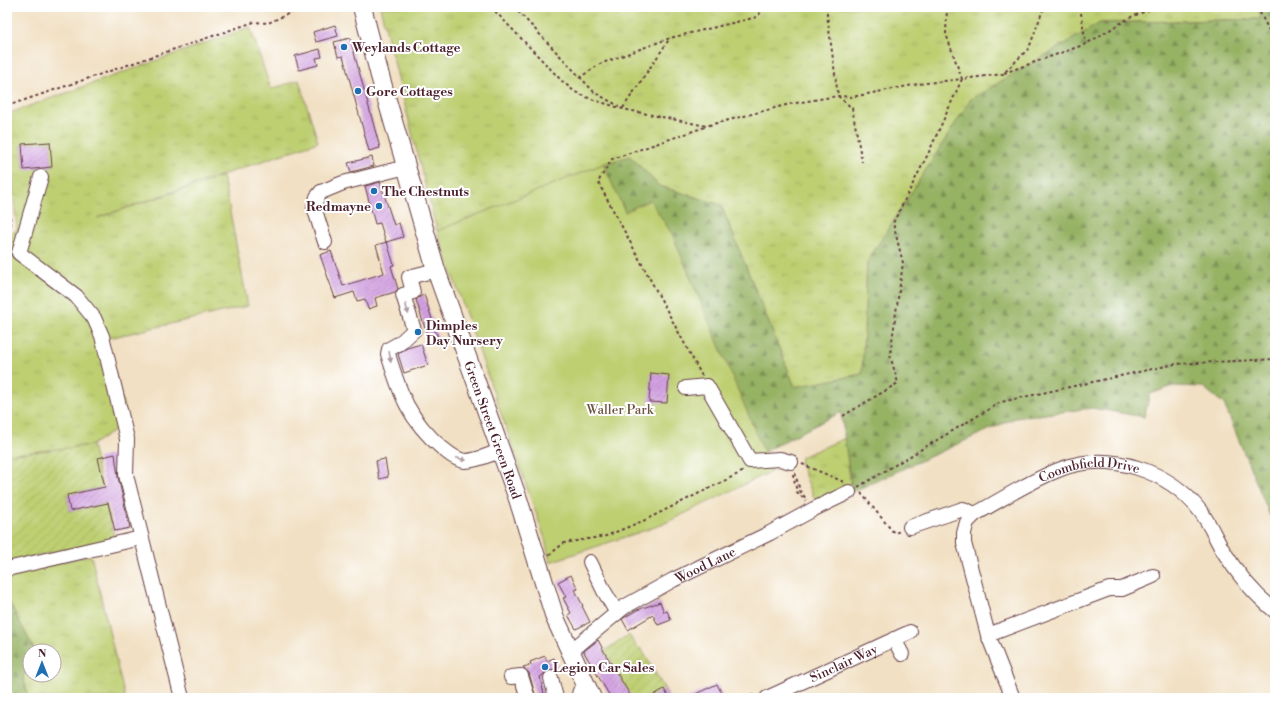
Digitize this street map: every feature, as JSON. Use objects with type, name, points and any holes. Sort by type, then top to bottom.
[{"type":"main road","name":"Green Street Green Road","points":[[362,7],[436,270],[518,499],[555,618],[586,694]]},
{"type":"street","points":[[325,242],[314,207],[320,192],[344,183],[406,167]]},
{"type":"street","points":[[41,177],[19,253],[76,296],[94,318],[102,336],[127,439],[126,475],[182,698]]},
{"type":"street","points":[[436,270],[410,278],[413,292],[404,295],[414,330],[400,343],[389,349],[388,354],[404,401],[409,412],[424,430],[452,456],[465,461],[500,450]]},
{"type":"street","points":[[686,388],[707,386],[750,462],[780,459],[791,462]]},
{"type":"street","name":"Coombfield Drive","points":[[1013,698],[988,635],[964,543],[964,533],[967,522],[975,514],[1043,476],[1062,468],[1084,463],[1104,462],[1123,464],[1142,469],[1166,480],[1191,500],[1208,522],[1237,572],[1251,589],[1275,611]]},
{"type":"street","name":"Wood Lane","points":[[568,650],[577,646],[617,613],[673,580],[770,533],[852,488]]},
{"type":"street","points":[[910,527],[963,510],[975,514]]},
{"type":"street","points":[[7,569],[142,538]]},
{"type":"street","points":[[590,562],[617,613]]},
{"type":"street","points":[[988,635],[1109,589],[1122,589],[1153,576]]},
{"type":"street","name":"Sinclair Way","points":[[768,698],[796,692],[894,639],[910,632]]},
{"type":"street","name":"Sinclair Way","points":[[894,639],[902,654]]},
{"type":"street","points":[[512,677],[521,676],[528,698]]},
{"type":"street","points":[[551,678],[556,698]]},
{"type":"path","points":[[7,106],[254,22],[268,23],[303,7]]},
{"type":"path","points":[[491,7],[562,82],[575,92],[623,108],[706,126]]},
{"type":"path","points":[[514,7],[579,78],[595,93],[623,108]]},
{"type":"path","points":[[579,78],[600,64],[670,38],[757,17],[764,7]]},
{"type":"path","points":[[826,7],[838,96],[852,108],[862,162]]},
{"type":"path","points":[[843,416],[898,383],[890,355],[903,263],[893,223],[928,154],[962,79],[946,34],[947,7]]},
{"type":"path","points":[[1003,74],[1029,48],[1044,7]]},
{"type":"path","points":[[1080,7],[1086,44]]},
{"type":"path","points":[[707,386],[598,182],[612,159],[706,126],[790,104],[838,96],[852,97],[918,84],[1003,74],[1086,44],[1131,17],[1156,7]]},
{"type":"path","points":[[1257,7],[1275,42]]},
{"type":"path","points":[[623,108],[670,38]]},
{"type":"path","points":[[7,187],[11,227],[7,229]]},
{"type":"path","points":[[852,488],[1001,402],[1175,364],[1275,359]]},
{"type":"path","points":[[552,554],[557,547],[564,543],[606,536],[643,522],[751,468],[750,462]]},
{"type":"path","points":[[814,509],[797,492],[791,462],[806,465],[852,488],[894,533],[910,527]]},
{"type":"green space","points":[[380,7],[1259,7],[1261,19],[1100,23],[867,262],[863,374],[795,388],[721,205],[659,186],[630,156],[599,166],[437,231]]},
{"type":"green space","points":[[1259,7],[1275,7],[1275,528],[1224,404],[1203,387],[1173,386],[1150,394],[1144,417],[1092,408],[1015,418],[852,492],[841,412],[763,452],[672,234],[625,212],[603,164],[630,156],[659,186],[721,205],[795,387],[862,374],[867,262],[971,99],[1100,23],[1261,19]]},
{"type":"green space","points":[[250,27],[271,89],[299,80],[318,142],[97,218],[223,176],[248,306],[105,339],[128,422],[92,445],[7,455],[7,234],[17,230],[7,131],[7,114]],"holes":[[[50,142],[52,167],[24,169],[22,144]]]},
{"type":"green space","name":"Waller Park","points":[[603,164],[625,212],[650,200],[672,234],[772,471],[661,525],[550,562],[545,539],[437,231]]},
{"type":"green space","points":[[845,438],[851,483],[829,496],[819,499],[814,498],[800,463],[801,457]]},
{"type":"green space","points":[[92,445],[115,540],[7,562],[7,455]],"holes":[[[99,488],[102,504],[70,511],[67,495]]]},
{"type":"green space","points":[[91,555],[125,698],[29,698],[25,683],[62,683],[62,643],[31,643],[7,598],[7,575]]},
{"type":"green space","points":[[7,598],[31,643],[22,643],[22,683],[25,683],[29,698],[7,698]]},
{"type":"green space","points":[[629,635],[636,646],[642,650],[668,695],[663,698],[627,698],[625,686],[620,678],[615,677],[618,675],[614,668],[611,670],[609,668],[613,666],[608,658],[603,657],[606,655],[604,651]]},
{"type":"building","points":[[335,25],[338,36],[316,42],[313,32]]},
{"type":"building","points":[[350,38],[380,148],[369,151],[343,56],[338,57],[334,42]]},
{"type":"building","points":[[320,49],[322,57],[316,58],[318,65],[299,70],[295,56]]},
{"type":"building","points":[[50,142],[52,167],[24,170],[22,144]]},
{"type":"building","points":[[372,157],[374,166],[351,172],[348,163]]},
{"type":"building","points":[[380,182],[394,225],[399,223],[403,237],[386,242],[380,223],[375,224],[365,186]]},
{"type":"building","points":[[387,242],[394,265],[391,266],[398,289],[395,292],[375,298],[377,306],[368,309],[365,299],[357,301],[354,292],[335,298],[320,255],[331,251],[343,286],[384,273],[376,245]]},
{"type":"building","points":[[424,294],[438,338],[429,341],[416,300]]},
{"type":"building","points":[[421,344],[428,365],[404,373],[398,354],[407,348]]},
{"type":"building","points":[[651,373],[669,375],[667,403],[649,402]]},
{"type":"building","points":[[115,454],[118,477],[130,528],[115,531],[108,503],[70,511],[67,495],[105,487],[98,458]]},
{"type":"building","points":[[385,459],[388,477],[379,479],[376,461]]},
{"type":"building","points":[[571,575],[578,589],[575,590],[590,622],[576,629],[568,615],[571,613],[563,598],[566,597],[558,582]]},
{"type":"building","points":[[660,602],[664,612],[667,611],[671,620],[658,625],[653,615],[628,630],[622,619],[637,610]]},
{"type":"building","points":[[598,640],[632,698],[611,698],[585,654],[584,651]]},
{"type":"building","points":[[545,656],[547,661],[554,658],[559,669],[549,670],[540,677],[545,698],[536,698],[529,673],[523,667],[531,665],[530,662]]},
{"type":"building","points":[[717,684],[723,696],[718,698],[687,698]]},
{"type":"building","points":[[664,689],[669,698],[649,698]]},
{"type":"place","name":"Weylands Cottage","points":[[344,47]]},
{"type":"place","name":"Gore Cottages","points":[[358,91]]},
{"type":"place","name":"The Chestnuts","points":[[374,191]]},
{"type":"place","name":"Redmayne","points":[[379,206]]},
{"type":"place","name":"Dimples Day Nursery","points":[[418,332]]},
{"type":"place","name":"Legion Car Sales","points":[[545,667]]}]
